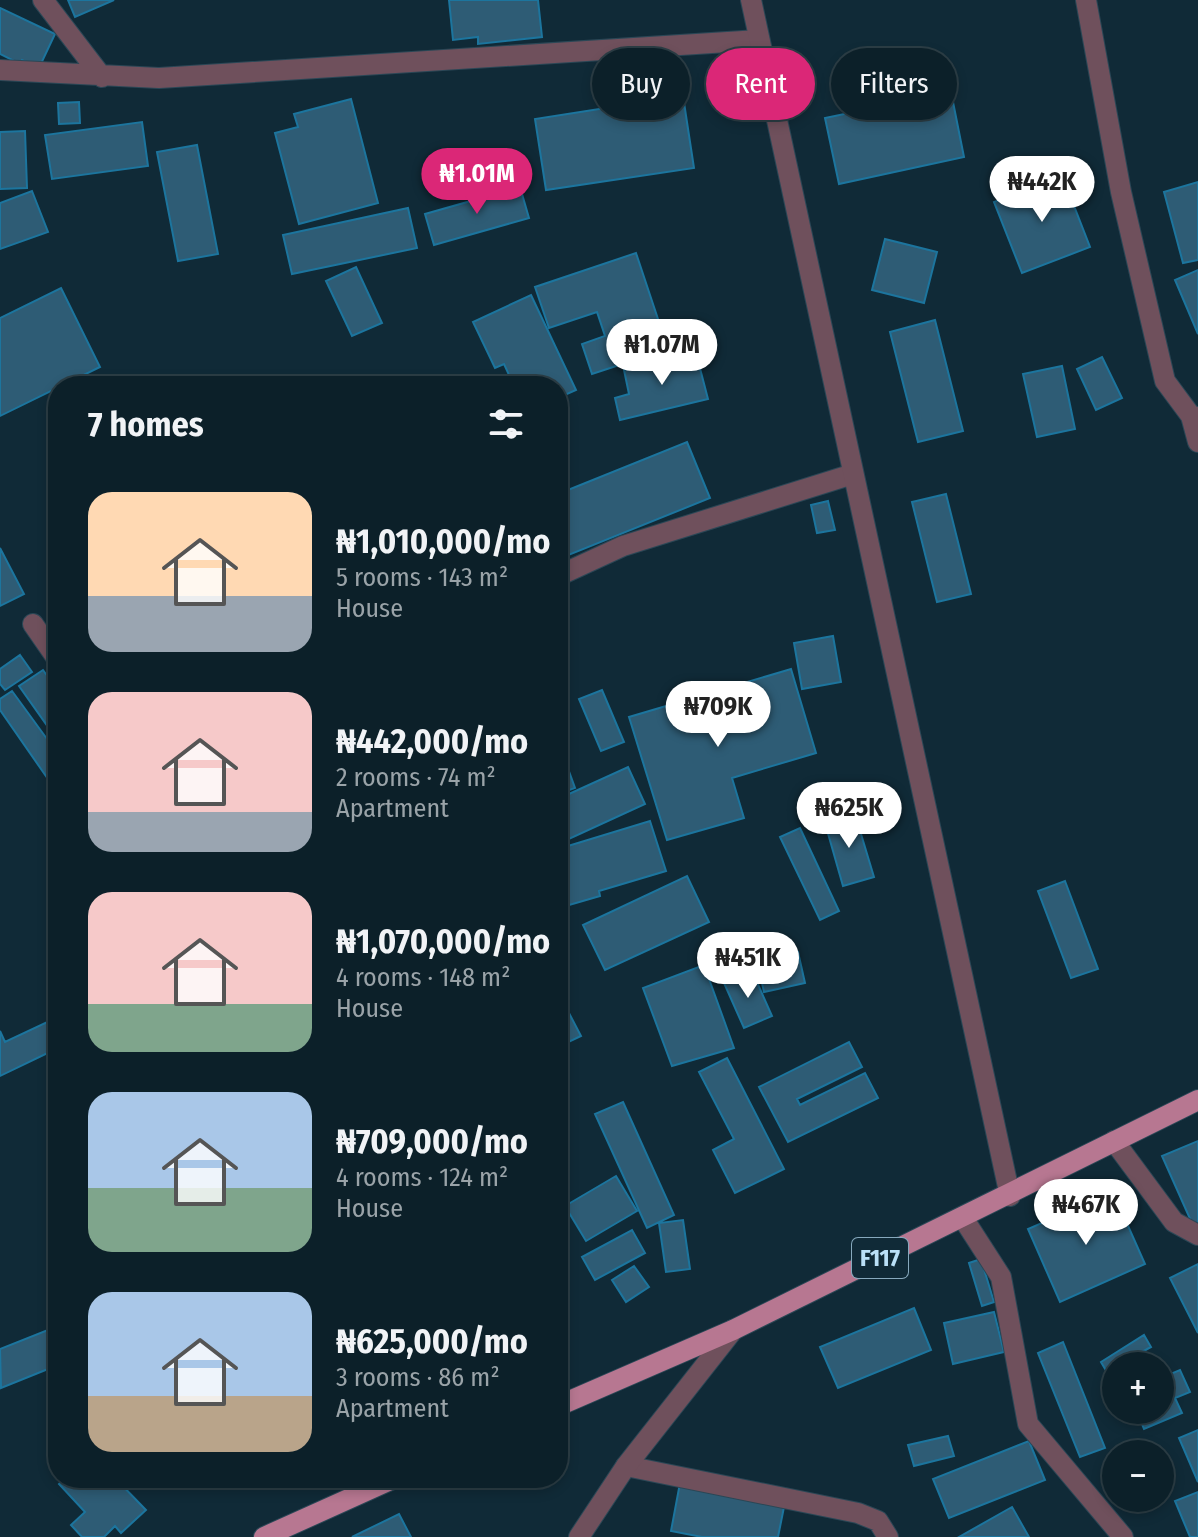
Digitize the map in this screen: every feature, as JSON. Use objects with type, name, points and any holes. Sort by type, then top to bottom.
[{"type":"main road","name":"F117","points":[[568,1402],[733,1330],[1010,1196],[1198,1100]]},
{"type":"main road","points":[[264,1537],[373,1488]]},
{"type":"street","points":[[43,0],[102,77]]},
{"type":"street","points":[[751,0],[1010,1196]]},
{"type":"street","points":[[1086,0],[1121,192],[1165,381],[1195,417],[1198,442]]},
{"type":"street","points":[[0,70],[159,78],[759,40]]},
{"type":"street","points":[[568,571],[623,546],[853,474]]},
{"type":"street","points":[[33,624],[48,646]]},
{"type":"street","points":[[1114,1141],[1174,1222],[1198,1235]]},
{"type":"street","points":[[963,1218],[1001,1277],[1028,1424],[1123,1537]]},
{"type":"street","points":[[579,1537],[626,1466],[733,1330]]},
{"type":"street","points":[[626,1466],[858,1513],[878,1521],[888,1537]]},
{"type":"building","points":[[68,0],[114,0],[75,17]]},
{"type":"building","points":[[449,0],[538,0],[542,37],[478,44],[478,37],[453,40]]},
{"type":"building","points":[[0,8],[55,34],[39,68],[22,60],[20,64],[0,54]]},
{"type":"building","points":[[351,99],[378,203],[299,224],[275,133],[298,127],[294,114]]},
{"type":"building","points":[[79,102],[80,123],[59,124],[58,103]]},
{"type":"building","points":[[592,110],[592,120],[687,120],[694,168],[546,190],[535,119]]},
{"type":"building","points":[[825,118],[957,120],[964,157],[839,184]]},
{"type":"building","points":[[142,122],[148,166],[52,179],[45,135]]},
{"type":"building","points":[[25,131],[27,188],[0,189],[0,132]]},
{"type":"building","points":[[197,145],[218,254],[178,261],[157,152]]},
{"type":"building","points":[[1062,175],[1090,247],[1022,273],[994,202]]},
{"type":"building","points":[[1198,182],[1198,260],[1183,263],[1164,192]]},
{"type":"building","points":[[520,187],[529,218],[434,245],[425,214]]},
{"type":"building","points":[[32,191],[48,232],[0,249],[0,203]]},
{"type":"building","points":[[408,208],[417,248],[292,274],[283,235]]},
{"type":"building","points":[[885,239],[937,252],[924,303],[872,290]]},
{"type":"building","points":[[636,253],[668,349],[592,374],[582,344],[605,336],[597,312],[549,328],[535,287]]},
{"type":"building","points":[[356,267],[382,323],[352,336],[326,281]]},
{"type":"building","points":[[1198,270],[1198,334],[1175,280]]},
{"type":"building","points":[[61,288],[100,367],[82,376],[48,376],[48,392],[0,416],[0,318]]},
{"type":"building","points":[[531,295],[576,390],[568,394],[568,376],[509,376],[504,364],[495,368],[473,322]]},
{"type":"building","points":[[935,320],[963,431],[918,442],[890,332]]},
{"type":"building","points":[[696,353],[708,399],[620,420],[615,398],[629,394],[624,370]]},
{"type":"building","points":[[1102,357],[1122,398],[1096,410],[1077,369]]},
{"type":"building","points":[[1062,366],[1075,429],[1037,437],[1023,374]]},
{"type":"building","points":[[687,442],[710,498],[568,555],[568,490]]},
{"type":"building","points":[[946,494],[971,594],[937,602],[912,502]]},
{"type":"building","points":[[828,501],[835,530],[817,533],[811,505]]},
{"type":"building","points":[[0,548],[24,594],[0,606]]},
{"type":"building","points":[[833,636],[841,682],[802,689],[794,643]]},
{"type":"building","points":[[20,655],[32,672],[5,690],[0,684],[0,669]]},
{"type":"building","points":[[791,669],[816,753],[732,778],[744,818],[667,840],[629,717]]},
{"type":"building","points":[[43,670],[48,677],[48,727],[19,686]]},
{"type":"building","points":[[602,690],[624,742],[601,751],[579,699]]},
{"type":"building","points":[[12,691],[48,740],[48,779],[0,710],[0,699]]},
{"type":"building","points":[[628,767],[645,804],[568,839],[568,794]]},
{"type":"building","points":[[568,769],[575,788],[568,790]]},
{"type":"building","points":[[855,814],[874,877],[843,886],[825,823]]},
{"type":"building","points":[[650,821],[666,871],[599,891],[600,896],[568,905],[568,846]]},
{"type":"building","points":[[800,828],[839,911],[820,920],[780,837]]},
{"type":"building","points":[[687,876],[709,922],[605,970],[583,925]]},
{"type":"building","points":[[1065,881],[1098,969],[1071,978],[1038,891]]},
{"type":"building","points":[[798,952],[805,983],[764,992],[757,961]]},
{"type":"building","points":[[704,965],[734,1048],[672,1066],[643,988]]},
{"type":"building","points":[[752,971],[772,1016],[744,1028],[724,983]]},
{"type":"building","points":[[568,1011],[581,1036],[568,1042]]},
{"type":"building","points":[[48,1022],[48,1053],[0,1076],[0,1031],[5,1042]]},
{"type":"building","points":[[849,1042],[862,1067],[797,1099],[800,1105],[865,1073],[878,1098],[788,1142],[759,1087]]},
{"type":"building","points":[[727,1058],[784,1169],[735,1193],[713,1150],[734,1139],[699,1072]]},
{"type":"building","points":[[623,1102],[674,1215],[647,1228],[595,1114]]},
{"type":"building","points":[[1198,1141],[1198,1228],[1195,1230],[1162,1156]]},
{"type":"building","points":[[616,1176],[637,1211],[586,1241],[568,1211],[568,1204]]},
{"type":"building","points":[[1113,1192],[1145,1264],[1060,1302],[1028,1229]]},
{"type":"building","points":[[683,1220],[690,1269],[666,1272],[659,1223]]},
{"type":"building","points":[[632,1230],[645,1253],[595,1280],[582,1257]]},
{"type":"building","points":[[981,1259],[994,1302],[982,1306],[969,1263]]},
{"type":"building","points":[[1198,1264],[1198,1333],[1170,1278]]},
{"type":"building","points":[[634,1266],[649,1287],[626,1302],[612,1280]]},
{"type":"building","points":[[914,1308],[931,1350],[838,1388],[820,1347]]},
{"type":"building","points":[[994,1312],[1004,1352],[953,1364],[944,1323]]},
{"type":"building","points":[[48,1330],[48,1369],[1,1388],[0,1349]]},
{"type":"building","points":[[1144,1335],[1151,1347],[1142,1352],[1117,1352]]},
{"type":"building","points":[[1063,1342],[1102,1440],[1102,1449],[1080,1457],[1038,1353]]},
{"type":"building","points":[[1180,1370],[1190,1392],[1175,1398],[1182,1413],[1174,1416],[1174,1373]]},
{"type":"building","points":[[1198,1430],[1198,1482],[1179,1438]]},
{"type":"building","points":[[948,1436],[954,1456],[914,1466],[908,1445]]},
{"type":"building","points":[[1029,1441],[1045,1480],[949,1518],[933,1479]]},
{"type":"building","points":[[680,1483],[785,1502],[778,1537],[702,1537],[671,1531]]},
{"type":"building","points":[[63,1488],[125,1488],[146,1510],[121,1533],[115,1526],[104,1537],[82,1537],[71,1525],[85,1512]]},
{"type":"building","points":[[1198,1492],[1198,1537],[1190,1537],[1175,1501]]},
{"type":"building","points":[[1012,1507],[1029,1537],[959,1537]]},
{"type":"building","points":[[399,1514],[411,1537],[352,1537]]}]
